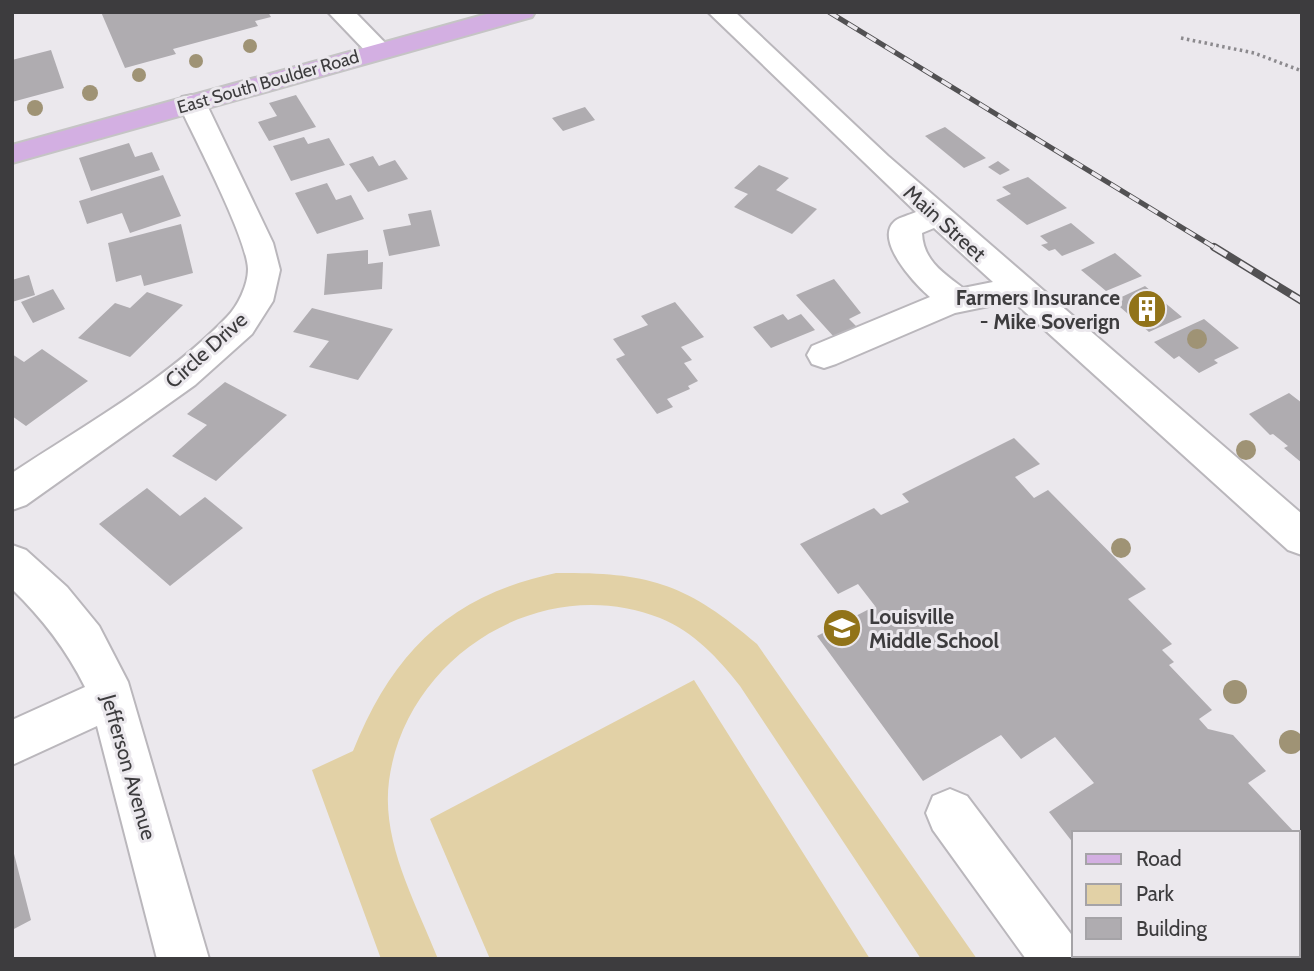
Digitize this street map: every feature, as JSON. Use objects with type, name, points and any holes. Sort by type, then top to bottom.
[{"type":"main road","name":"East South Boulder Road","points":[[12,127],[435,12]]},
{"type":"main road","name":"East South Boulder Road","points":[[12,154],[523,12]]},
{"type":"street","points":[[340,12],[380,51]]},
{"type":"street","name":"Main Street","points":[[720,12],[937,215],[1302,538]]},
{"type":"street","name":"Circle Drive","points":[[12,495],[182,376],[240,325],[256,301],[264,270],[257,243],[192,103]]},
{"type":"street","points":[[937,215],[906,228],[905,246],[919,268],[957,301]]},
{"type":"street","points":[[824,355],[957,301],[1019,288]]},
{"type":"street","name":"Jefferson Avenue","points":[[12,562],[52,600],[84,640],[112,697],[183,959]]},
{"type":"street","points":[[12,743],[112,697]]},
{"type":"street","points":[[950,813],[1059,959]]},
{"type":"path","points":[[1181,38],[1254,53],[1302,71]]},
{"type":"green space","points":[[556,573],[616,575],[664,585],[709,607],[757,644],[977,959],[921,959],[740,686],[705,647],[660,618],[615,606],[570,606],[526,616],[486,635],[450,663],[421,697],[400,736],[389,781],[390,827],[402,872],[438,959],[381,959],[312,770],[353,751],[369,716],[407,657],[455,613],[518,583]]},
{"type":"green space","points":[[694,680],[870,959],[490,959],[430,819]]},
{"type":"building","points":[[101,12],[268,12],[271,17],[255,21],[258,26],[173,49],[176,54],[125,68]]},
{"type":"building","points":[[51,50],[64,88],[12,102],[12,60]]},
{"type":"building","points":[[296,95],[316,127],[269,141],[258,122],[277,116],[269,103]]},
{"type":"building","points":[[585,107],[595,120],[563,131],[552,118]]},
{"type":"building","points":[[945,127],[986,158],[964,168],[925,136]]},
{"type":"building","points":[[304,137],[308,144],[329,138],[345,165],[291,181],[273,146]]},
{"type":"building","points":[[129,143],[135,157],[152,152],[160,170],[91,191],[79,158]]},
{"type":"building","points":[[373,156],[379,166],[395,160],[408,179],[368,192],[349,164]]},
{"type":"building","points":[[998,161],[1010,170],[1000,175],[988,167]]},
{"type":"building","points":[[759,165],[789,178],[776,190],[817,209],[792,234],[734,207],[748,194],[734,188]]},
{"type":"building","points":[[163,175],[181,216],[130,233],[122,213],[87,224],[79,201]]},
{"type":"building","points":[[1028,177],[1067,208],[1027,225],[996,200],[1011,194],[1002,187]]},
{"type":"building","points":[[327,183],[336,200],[351,195],[364,219],[317,234],[295,193]]},
{"type":"building","points":[[431,210],[440,246],[389,256],[383,230],[411,225],[408,214]]},
{"type":"building","points":[[1071,223],[1095,243],[1062,256],[1055,249],[1049,251],[1041,245],[1048,243],[1040,236]]},
{"type":"building","points":[[181,224],[193,273],[144,286],[141,275],[116,282],[108,243]]},
{"type":"building","points":[[368,250],[368,264],[383,262],[382,289],[324,295],[327,254]]},
{"type":"building","points":[[1115,253],[1142,276],[1106,291],[1081,270]]},
{"type":"building","points":[[29,275],[35,295],[12,302],[12,280]]},
{"type":"building","points":[[834,279],[861,313],[849,319],[857,327],[834,337],[796,295]]},
{"type":"building","name":"Farmers Insurance - Mike Soverign","points":[[1145,286],[1182,317],[1149,332],[1113,301]]},
{"type":"building","points":[[53,289],[65,309],[33,323],[21,302]]},
{"type":"building","points":[[147,292],[183,305],[130,357],[78,338],[115,303],[130,308]]},
{"type":"building","points":[[675,302],[704,337],[681,347],[692,360],[684,363],[698,381],[688,386],[690,389],[667,399],[673,407],[657,414],[616,359],[625,355],[613,339],[648,325],[641,316]]},
{"type":"building","points":[[312,308],[393,329],[358,380],[309,367],[329,341],[293,332]]},
{"type":"building","points":[[783,314],[788,320],[801,314],[815,330],[771,348],[753,327]]},
{"type":"building","points":[[1204,319],[1239,348],[1214,360],[1218,363],[1199,373],[1179,356],[1174,359],[1154,342]]},
{"type":"building","points":[[42,349],[88,381],[26,426],[12,416],[12,354],[24,362]]},
{"type":"building","points":[[225,382],[287,415],[216,481],[172,456],[207,425],[187,414]]},
{"type":"building","points":[[1289,393],[1302,403],[1302,463],[1284,448],[1288,446],[1273,434],[1270,435],[1249,414]]},
{"type":"building","name":"Louisville Middle School","points":[[1014,438],[1040,464],[1015,477],[1034,498],[1048,490],[1146,589],[1128,599],[1172,644],[1162,650],[1174,662],[1169,665],[1212,710],[1199,719],[1208,729],[1233,735],[1266,771],[1248,783],[1293,831],[1072,831],[1072,841],[1049,812],[1094,783],[1055,737],[1021,759],[1001,735],[923,781],[817,636],[875,606],[858,584],[838,594],[800,544],[874,508],[881,515],[909,502],[902,494]]},
{"type":"building","points":[[147,488],[180,516],[205,497],[243,528],[170,586],[99,524]]},
{"type":"building","points":[[1300,838],[1302,840],[1302,959],[1164,957],[1300,957]]},
{"type":"building","points":[[12,846],[31,920],[12,930]]},
{"type":"railway","points":[[829,12],[1217,249]]},
{"type":"railway","points":[[1214,247],[1302,301]]},
{"type":"place","name":"Farmers Insurance - Mike Soverign","points":[[1147,309]]},
{"type":"place","name":"Louisville Middle School","points":[[842,628]]}]
